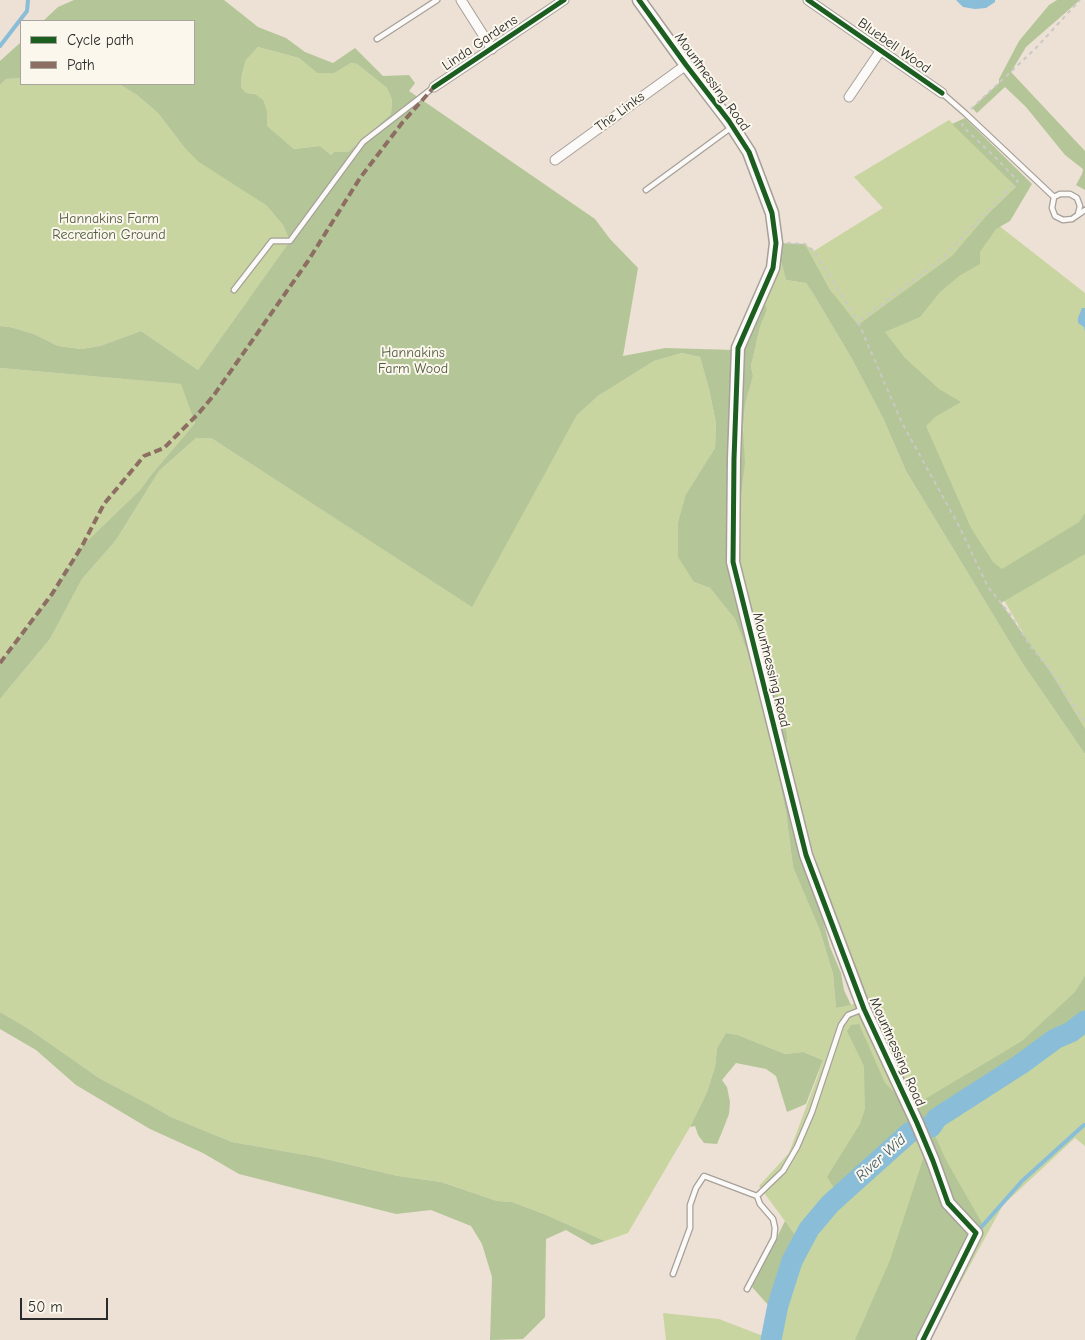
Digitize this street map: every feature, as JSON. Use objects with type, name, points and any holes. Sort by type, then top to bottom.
[{"type":"street","points":[[461,0],[492,48]]},
{"type":"street","name":"Linda Gardens","points":[[434,87],[564,0]]},
{"type":"street","name":"Mountnessing Road","points":[[639,0],[733,126],[749,152],[763,184],[772,212],[776,243],[773,268],[738,348],[733,562],[806,855],[864,1008],[917,1123],[948,1203],[976,1233],[923,1340]]},
{"type":"street","name":"Bluebell Wood","points":[[808,0],[942,94]]},
{"type":"street","name":"Bluebell Wood","points":[[848,97],[881,50]]},
{"type":"street","name":"The Links","points":[[555,160],[686,65]]},
{"type":"lane","points":[[377,39],[436,0]]},
{"type":"lane","points":[[234,290],[272,241],[290,241],[363,142],[434,87]]},
{"type":"lane","points":[[942,94],[966,114],[1054,197]]},
{"type":"lane","points":[[646,190],[733,126]]},
{"type":"lane","points":[[1054,197],[1060,194],[1070,194],[1077,198],[1080,206],[1078,214]]},
{"type":"lane","points":[[1054,197],[1052,208],[1055,216],[1063,220],[1072,219],[1085,210]]},
{"type":"lane","points":[[757,1196],[783,1171],[797,1147],[812,1112],[841,1025],[848,1015],[864,1008]]},
{"type":"lane","points":[[673,1274],[690,1228],[690,1205],[696,1188],[704,1176],[757,1196],[760,1204],[773,1219],[775,1228],[774,1238],[747,1289]]},
{"type":"path","points":[[858,322],[944,257],[1018,181],[962,126],[966,114],[1035,49],[1080,0]]},
{"type":"path","points":[[776,243],[805,244],[814,251],[858,322],[902,423],[958,524],[988,587],[1010,614],[1031,647],[1047,666],[1085,722]]},
{"type":"green space","name":"Hannakins Farm Wood","points":[[74,0],[224,0],[258,27],[286,38],[305,52],[333,63],[355,48],[383,76],[409,75],[415,83],[409,91],[595,219],[610,239],[638,268],[623,356],[665,348],[735,350],[758,304],[765,304],[767,310],[760,327],[751,366],[753,376],[745,405],[743,431],[745,463],[741,494],[736,503],[736,538],[748,601],[771,667],[787,733],[787,743],[784,745],[806,855],[830,947],[851,1005],[836,1008],[833,974],[820,931],[793,867],[786,812],[772,747],[747,651],[735,619],[710,588],[694,582],[678,557],[678,523],[686,494],[715,448],[716,423],[700,357],[682,353],[654,361],[598,396],[577,415],[472,607],[211,438],[196,438],[159,471],[116,540],[82,579],[50,639],[0,699],[0,663],[52,594],[82,546],[140,490],[195,423],[181,384],[0,368],[0,326],[34,334],[58,346],[81,349],[100,346],[141,331],[198,370],[290,241],[283,225],[266,205],[199,162],[184,147],[158,113],[137,95],[121,85],[195,85],[195,20],[44,20],[58,7]],"holes":[[[258,47],[299,58],[317,73],[334,73],[351,63],[357,64],[387,88],[392,100],[391,114],[348,152],[334,152],[331,155],[320,146],[294,149],[267,126],[267,111],[263,100],[255,94],[246,93],[241,87],[246,60]]]},
{"type":"green space","points":[[1057,0],[1080,0],[1026,47],[1011,72],[1085,151],[1085,190],[1076,185],[1083,169],[1065,155],[1026,107],[1005,87],[977,113],[972,108],[999,83],[999,79],[1019,41],[1049,5]]},
{"type":"green space","points":[[20,43],[20,78],[6,79],[0,85],[0,61]]},
{"type":"green space","points":[[258,47],[299,58],[317,73],[344,67],[351,63],[357,64],[387,88],[392,100],[391,114],[348,152],[334,152],[331,155],[320,146],[294,149],[266,126],[267,111],[255,94],[246,93],[241,87],[246,60]]},
{"type":"green space","name":"Hannakins Farm Recreation Ground","points":[[20,78],[20,85],[121,85],[137,95],[158,113],[184,147],[266,205],[283,225],[290,241],[198,370],[141,331],[100,346],[81,349],[58,346],[34,334],[0,326],[0,85],[6,79]]},
{"type":"green space","points":[[965,118],[1032,184],[1010,221],[996,229],[980,252],[980,264],[959,276],[940,292],[920,317],[885,332],[905,358],[939,389],[961,402],[935,417],[926,426],[971,528],[993,562],[1002,569],[1079,522],[1085,513],[1085,554],[1001,603],[1051,673],[1085,729],[1085,754],[1023,664],[906,471],[883,418],[852,359],[814,295],[806,283],[786,280],[776,243],[805,244],[831,291],[858,325],[952,256],[987,215],[1016,187],[952,124]]},
{"type":"green space","points":[[949,120],[1021,192],[998,225],[1085,293],[1085,740],[1004,600],[805,244],[814,251],[883,208],[854,177]]},
{"type":"green space","points":[[776,243],[786,280],[806,283],[814,295],[852,359],[883,418],[906,471],[1023,664],[1085,754],[1085,1146],[1075,1138],[1003,1205],[929,1340],[666,1340],[663,1313],[719,1319],[763,1336],[769,1306],[777,1309],[796,1236],[759,1186],[789,1153],[823,1060],[803,1052],[785,1054],[738,1035],[726,1033],[717,1048],[715,1067],[707,1092],[690,1127],[628,1233],[605,1241],[512,1202],[497,1201],[441,1182],[398,1176],[317,1157],[232,1142],[171,1117],[99,1078],[29,1029],[0,1012],[0,699],[50,639],[82,579],[116,540],[159,471],[196,438],[211,438],[471,606],[577,415],[598,396],[654,361],[682,353],[700,357],[716,423],[715,448],[686,494],[694,582],[710,588],[735,619],[747,651],[772,747],[786,812],[793,867],[820,931],[833,974],[836,1008],[867,1001],[837,924],[808,836],[784,745],[787,743],[787,733],[771,667],[748,601],[736,538],[745,405],[753,376],[751,366],[760,327],[767,310],[758,304]],"holes":[[[1006,1051],[948,1111],[920,1102]]]},
{"type":"green space","points":[[0,368],[182,384],[195,423],[140,490],[82,546],[52,594],[0,663]]},
{"type":"green space","points":[[1085,976],[1085,1035],[1060,1047],[978,1103],[931,1127],[946,1160],[983,1225],[976,1233],[923,1340],[855,1340],[890,1260],[927,1147],[918,1128],[909,1133],[833,1201],[836,1191],[827,1177],[860,1124],[865,1109],[864,1066],[847,1031],[851,1025],[859,1024],[885,1083],[910,1108],[1022,1041],[1075,992]]},
{"type":"green space","points":[[0,1012],[29,1029],[99,1078],[171,1117],[232,1142],[317,1157],[398,1176],[441,1182],[497,1201],[512,1202],[605,1241],[592,1245],[566,1230],[546,1239],[545,1317],[523,1339],[490,1340],[492,1277],[482,1244],[471,1226],[431,1210],[396,1214],[239,1174],[203,1153],[150,1129],[76,1085],[36,1050],[0,1029]]},
{"type":"green space","points":[[726,1033],[738,1035],[785,1054],[803,1052],[823,1060],[806,1104],[787,1112],[776,1076],[766,1069],[736,1063],[722,1080],[727,1087],[730,1102],[729,1114],[722,1132],[717,1144],[704,1143],[698,1135],[695,1126],[690,1127],[707,1092],[715,1067],[717,1048]]},
{"type":"green space","points":[[785,1221],[796,1236],[799,1247],[777,1309],[769,1306],[752,1287]]},
{"type":"water","points":[[956,0],[995,0],[995,2],[986,8],[975,9],[963,7]]},
{"type":"water","points":[[1082,308],[1085,308],[1085,332],[1084,327],[1078,323]]},
{"type":"waterway","points":[[20,20],[27,11],[28,0]]},
{"type":"waterway","points":[[0,46],[20,20]]},
{"type":"waterway","name":"River Wid","points":[[771,1340],[778,1305],[792,1261],[809,1229],[830,1204],[909,1133],[919,1128],[931,1127],[937,1118],[1021,1064],[1055,1039],[1071,1032],[1085,1021]]},
{"type":"waterway","points":[[977,1232],[1022,1181],[1084,1125]]},
{"type":"marked path","points":[[0,663],[52,594],[82,546],[104,504],[144,456],[164,448],[214,395],[308,261],[360,178],[402,123],[434,87]]},
{"type":"cycle path","points":[[434,87],[564,0]]},
{"type":"cycle path","points":[[639,0],[729,121],[749,152],[772,213],[776,243],[773,268],[738,348],[733,562],[806,855],[864,1009],[917,1123],[948,1203],[976,1233],[923,1340]]},
{"type":"cycle path","points":[[808,0],[942,93]]}]
